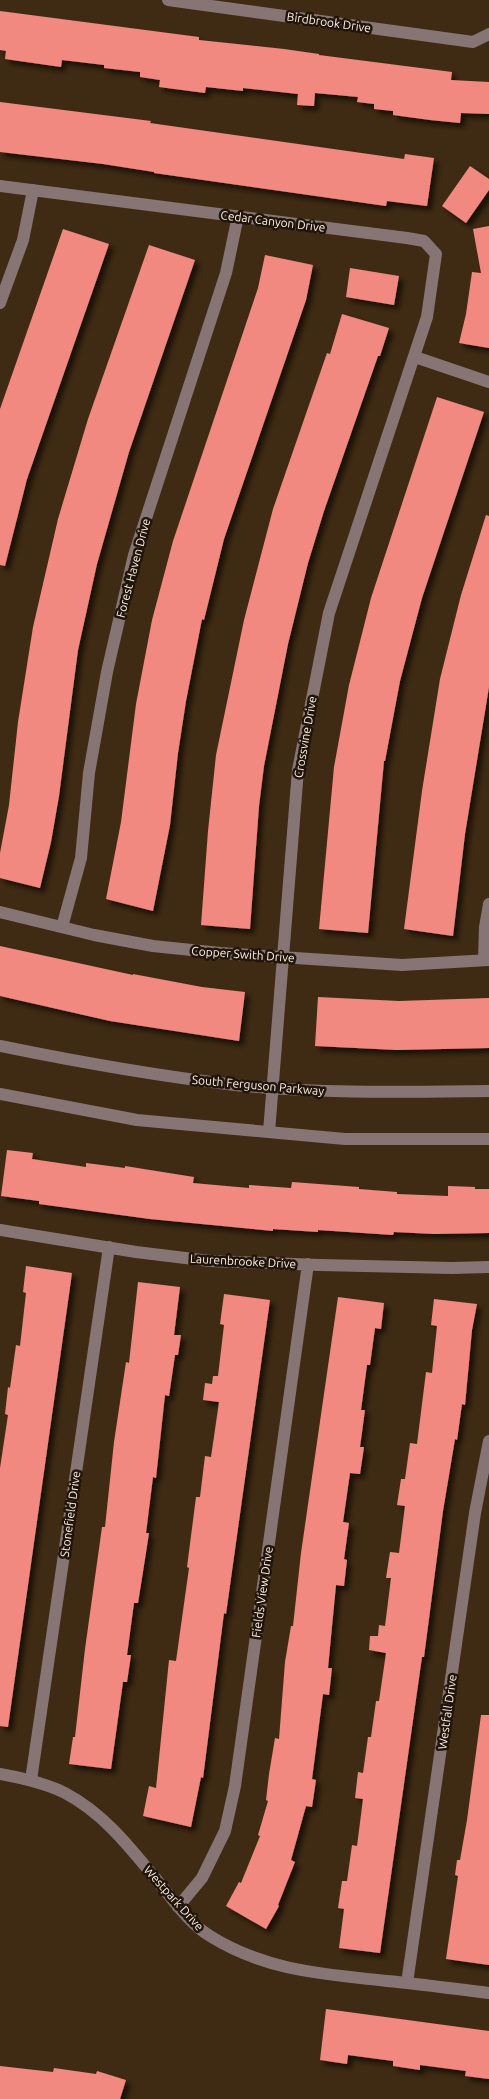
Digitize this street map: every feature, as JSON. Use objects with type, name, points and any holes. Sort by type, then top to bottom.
[{"type":"street","name":"Birdbrook Drive","points":[[168,0],[473,42],[489,35]]},
{"type":"street","name":"Cedar Canyon Drive","points":[[0,186],[424,241],[436,254],[427,317],[415,357]]},
{"type":"street","points":[[0,303],[23,240],[33,190]]},
{"type":"street","name":"Forest Haven Drive","points":[[62,927],[81,858],[89,773],[107,672],[134,555],[226,273],[238,216]]},
{"type":"street","points":[[415,357],[489,382]]},
{"type":"street","name":"Crossvine Drive","points":[[269,1132],[298,770],[329,613],[415,357]]},
{"type":"street","points":[[487,960],[485,927],[489,904]]},
{"type":"street","name":"Copper Swith Drive","points":[[0,912],[152,946],[220,953],[402,965],[487,960]]},
{"type":"street","name":"South Ferguson Parkway","points":[[0,1046],[90,1064],[236,1085],[332,1092],[489,1091]]},
{"type":"street","points":[[0,1094],[137,1120],[344,1139],[489,1139]]},
{"type":"street","name":"Laurenbrooke Drive","points":[[0,1230],[210,1261],[442,1268],[489,1267]]},
{"type":"street","name":"Stonefield Drive","points":[[31,1780],[109,1247]]},
{"type":"street","name":"Fields View Drive","points":[[178,1907],[202,1878],[226,1831],[235,1786],[308,1264]]},
{"type":"street","name":"Westfall Drive","points":[[407,1983],[475,1513],[489,1441]]},
{"type":"street","name":"Westpark Drive","points":[[0,1774],[31,1780],[64,1792],[88,1807],[126,1842],[178,1907],[207,1935],[256,1960],[308,1973],[489,1993]]},
{"type":"building","points":[[0,11],[199,37],[199,40],[284,49],[452,72],[451,80],[489,82],[489,114],[461,113],[460,123],[430,120],[393,115],[393,111],[374,109],[374,104],[357,102],[358,97],[315,93],[314,106],[297,105],[298,94],[243,88],[243,91],[206,87],[205,93],[159,87],[160,80],[140,77],[140,72],[104,68],[104,65],[62,60],[61,67],[5,59],[6,51],[0,50]]},
{"type":"building","points":[[0,102],[151,121],[150,123],[404,159],[405,154],[434,158],[427,206],[387,201],[386,206],[103,164],[0,152]]},
{"type":"building","points":[[470,166],[489,179],[489,190],[466,223],[442,206]]},
{"type":"building","points":[[489,226],[489,348],[459,343],[466,314],[472,272],[481,273],[473,229]]},
{"type":"building","points":[[63,229],[109,244],[27,479],[5,566],[0,565],[0,409]]},
{"type":"building","points":[[149,245],[195,260],[129,452],[97,564],[78,650],[59,796],[40,888],[0,878],[0,853],[9,805],[18,722],[33,627],[58,519],[88,419]]},
{"type":"building","points":[[265,255],[313,265],[306,300],[224,539],[204,620],[202,619],[186,701],[170,825],[153,911],[106,899],[121,822],[136,704],[152,620],[173,541],[258,288]]},
{"type":"building","points":[[350,268],[399,276],[394,305],[346,297]]},
{"type":"building","points":[[342,314],[389,328],[324,511],[308,563],[288,644],[264,766],[259,806],[250,929],[201,925],[216,755],[244,620],[273,509],[327,353],[330,354]]},
{"type":"building","points":[[437,397],[484,412],[422,598],[400,681],[384,761],[368,933],[319,929],[334,767],[349,685],[371,598]]},
{"type":"building","points":[[486,515],[489,516],[489,687],[465,834],[453,936],[404,929],[422,791],[440,679],[461,595]]},
{"type":"building","points":[[0,946],[133,975],[202,987],[245,992],[239,1041],[110,1021],[0,996]]},
{"type":"building","points":[[318,997],[399,1001],[489,998],[489,1048],[397,1050],[315,1046]]},
{"type":"building","points":[[7,1150],[33,1153],[32,1159],[86,1167],[86,1163],[125,1168],[125,1166],[194,1177],[193,1183],[249,1188],[249,1185],[291,1188],[292,1182],[359,1187],[359,1189],[397,1192],[397,1194],[448,1196],[448,1186],[489,1189],[489,1233],[434,1234],[394,1232],[393,1235],[318,1230],[318,1232],[273,1229],[273,1231],[150,1219],[39,1204],[39,1201],[1,1196]]},
{"type":"building","points":[[26,1266],[72,1273],[8,1727],[0,1726],[0,1468],[8,1415],[5,1414],[8,1387],[10,1388],[16,1345],[20,1346],[26,1293],[23,1292]]},
{"type":"building","points":[[138,1282],[180,1287],[174,1335],[181,1335],[178,1355],[175,1355],[169,1396],[165,1395],[156,1478],[153,1477],[146,1533],[149,1533],[138,1603],[134,1603],[127,1655],[131,1655],[127,1682],[123,1682],[111,1769],[69,1764],[73,1737],[75,1737],[102,1527],[105,1527],[114,1442],[126,1362],[129,1363]]},
{"type":"building","points":[[224,1294],[270,1300],[226,1614],[224,1613],[203,1778],[201,1777],[191,1827],[143,1816],[149,1786],[156,1788],[169,1660],[176,1661],[189,1568],[187,1567],[196,1497],[200,1497],[205,1456],[211,1457],[219,1402],[203,1400],[205,1383],[212,1384],[213,1376],[218,1376],[224,1325],[220,1324]]},
{"type":"building","points":[[338,1297],[384,1303],[381,1329],[375,1328],[370,1365],[367,1365],[361,1410],[365,1410],[360,1447],[364,1447],[360,1474],[350,1473],[343,1522],[349,1523],[344,1559],[347,1560],[344,1586],[336,1585],[328,1668],[332,1668],[329,1695],[323,1694],[312,1779],[316,1780],[312,1807],[306,1806],[291,1860],[295,1862],[279,1906],[266,1929],[226,1906],[239,1882],[241,1883],[260,1836],[258,1835],[268,1801],[266,1800],[269,1774],[275,1738],[279,1739],[285,1662],[291,1626],[293,1626],[301,1553]]},
{"type":"building","points":[[434,1299],[477,1304],[472,1330],[465,1405],[462,1404],[443,1511],[424,1657],[422,1657],[380,1953],[339,1948],[344,1909],[338,1908],[342,1881],[347,1881],[352,1845],[357,1846],[363,1799],[355,1798],[358,1772],[363,1773],[376,1701],[379,1701],[386,1653],[369,1650],[370,1636],[378,1636],[379,1625],[385,1626],[391,1578],[386,1578],[390,1552],[399,1553],[405,1506],[397,1505],[401,1479],[405,1479],[410,1443],[417,1444],[426,1372],[432,1373],[437,1326],[431,1325]]},
{"type":"building","points":[[481,1715],[489,1715],[489,1965],[446,1959],[458,1876],[455,1875],[457,1860],[460,1860],[467,1820]]},
{"type":"building","points":[[326,2009],[489,2031],[489,2079],[465,2076],[466,2071],[420,2065],[420,2070],[393,2066],[393,2061],[348,2055],[347,2064],[320,2060]]},
{"type":"building","points":[[0,2066],[53,2072],[54,2068],[96,2074],[97,2071],[126,2080],[120,2099],[0,2099]]}]
